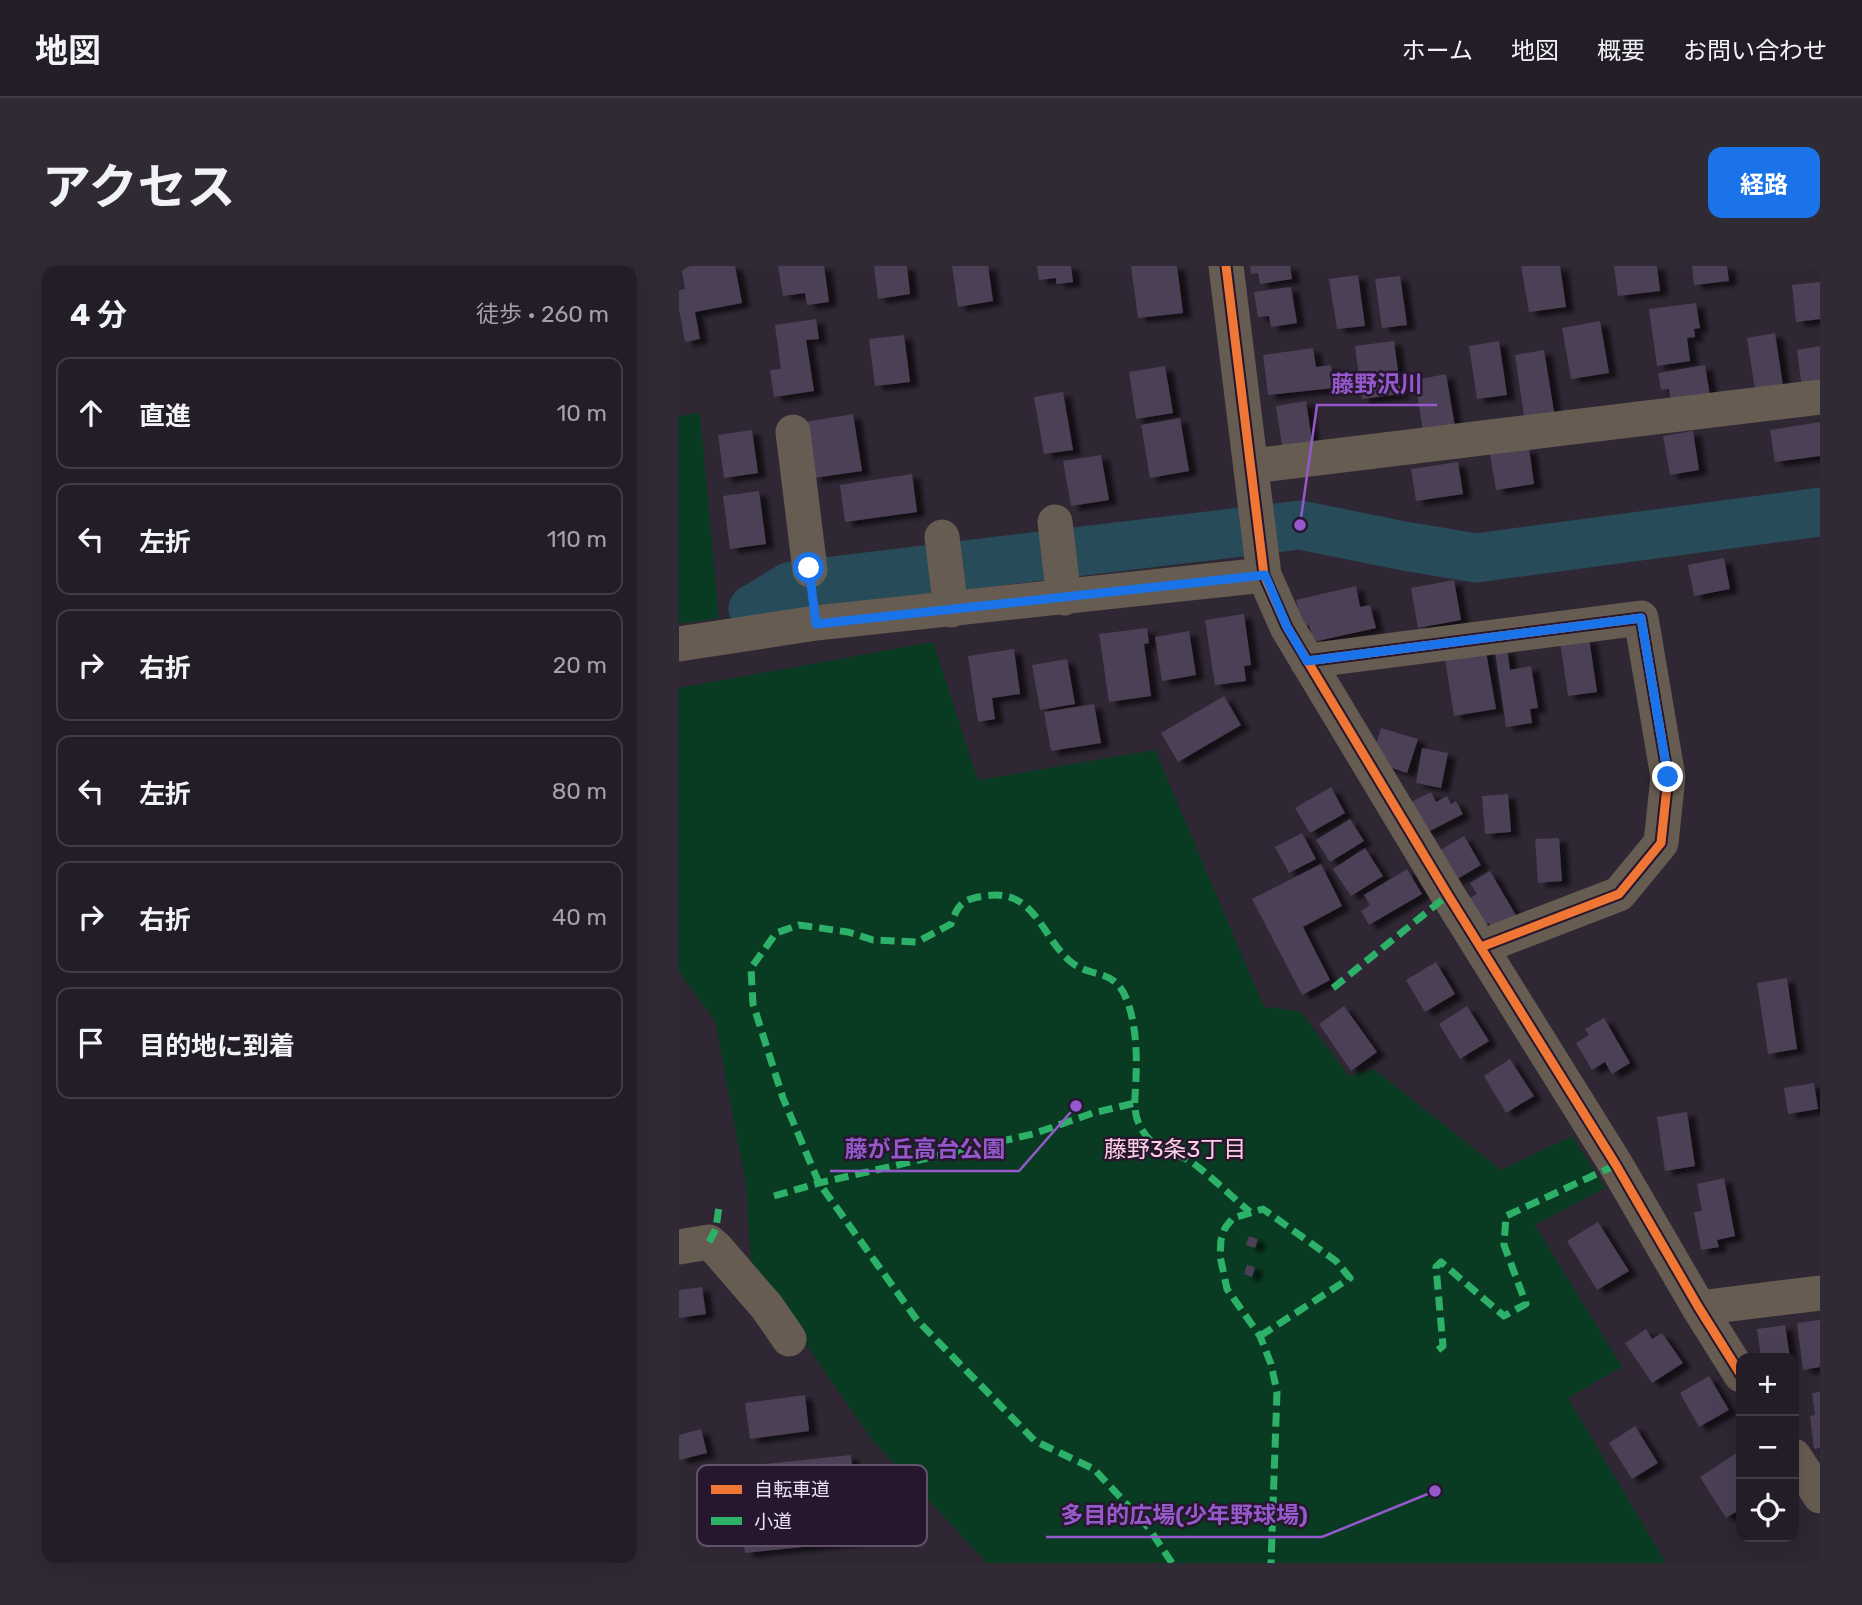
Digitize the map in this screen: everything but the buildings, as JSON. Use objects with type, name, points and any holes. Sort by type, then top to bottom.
[{"type":"street","points":[[1226,266],[1264,568],[1287,627],[1736,1366]]},
{"type":"street","points":[[1253,478],[1820,397]]},
{"type":"street","points":[[793,432],[816,624]]},
{"type":"street","points":[[1055,522],[1065,598]]},
{"type":"street","points":[[942,537],[951,610]]},
{"type":"street","points":[[679,643],[816,624],[1065,598],[1264,568]]},
{"type":"street","points":[[1307,661],[1641,618],[1668,777],[1661,843],[1619,894],[1481,947]]},
{"type":"street","points":[[679,1247],[709,1242],[767,1307],[789,1339]]},
{"type":"street","points":[[1699,1308],[1820,1293]]},
{"type":"street","points":[[1799,1464],[1820,1496]]},
{"type":"green space","points":[[700,413],[719,618],[679,624],[679,416]]},
{"type":"green space","points":[[933,642],[978,780],[1155,750],[1264,1007],[1300,1011],[1349,1076],[1374,1069],[1501,1170],[1572,1136],[1605,1188],[1535,1225],[1622,1367],[1568,1398],[1666,1563],[987,1563],[927,1499],[927,1465],[895,1465],[873,1441],[751,1266],[746,1185],[715,1021],[679,972],[679,688]]},
{"type":"waterway","points":[[753,609],[791,586],[1300,525],[1476,558],[1820,512]]},
{"type":"marked path","points":[[1172,1563],[1148,1527],[1094,1469],[1035,1441],[917,1320],[819,1183],[783,1098],[753,1004],[751,968],[776,933],[799,925],[848,932],[873,940],[917,942],[951,924],[959,907],[966,901],[1001,895],[1015,899],[1035,916],[1071,962],[1103,975],[1123,991],[1131,1012],[1135,1040],[1136,1113],[1145,1134],[1157,1146],[1193,1163],[1250,1212]]},
{"type":"marked path","points":[[1333,988],[1448,895]]},
{"type":"marked path","points":[[774,1196],[819,1183],[1033,1134],[1093,1113],[1135,1103]]},
{"type":"marked path","points":[[1438,1350],[1443,1346],[1436,1267],[1441,1262],[1504,1316],[1526,1304],[1504,1245],[1506,1216],[1616,1165]]},
{"type":"marked path","points":[[709,1242],[716,1229],[719,1206]]},
{"type":"marked path","points":[[1260,1336],[1350,1278],[1336,1261],[1263,1209],[1233,1218],[1225,1228],[1220,1256],[1227,1289],[1260,1336],[1271,1364],[1277,1392],[1271,1563]]},
{"type":"cycle path","points":[[1226,266],[1264,575],[1287,627],[1448,895],[1616,1165],[1736,1367]]},
{"type":"cycle path","points":[[1307,661],[1641,618],[1668,777],[1661,843],[1619,894],[1481,947]]},
{"type":"place","name":"藤野沢川","points":[[1300,525]]},
{"type":"place","name":"藤が丘高台公園","points":[[1076,1106]]},
{"type":"place","name":"多目的広場(少年野球場)","points":[[1435,1491]]},
{"type":"district","name":"藤野3条3丁目","points":[[1175,1149]]},
{"type":"route","points":[[809,568],[816,624],[1265,575],[1287,627],[1307,661],[1641,618],[1668,777]]}]
